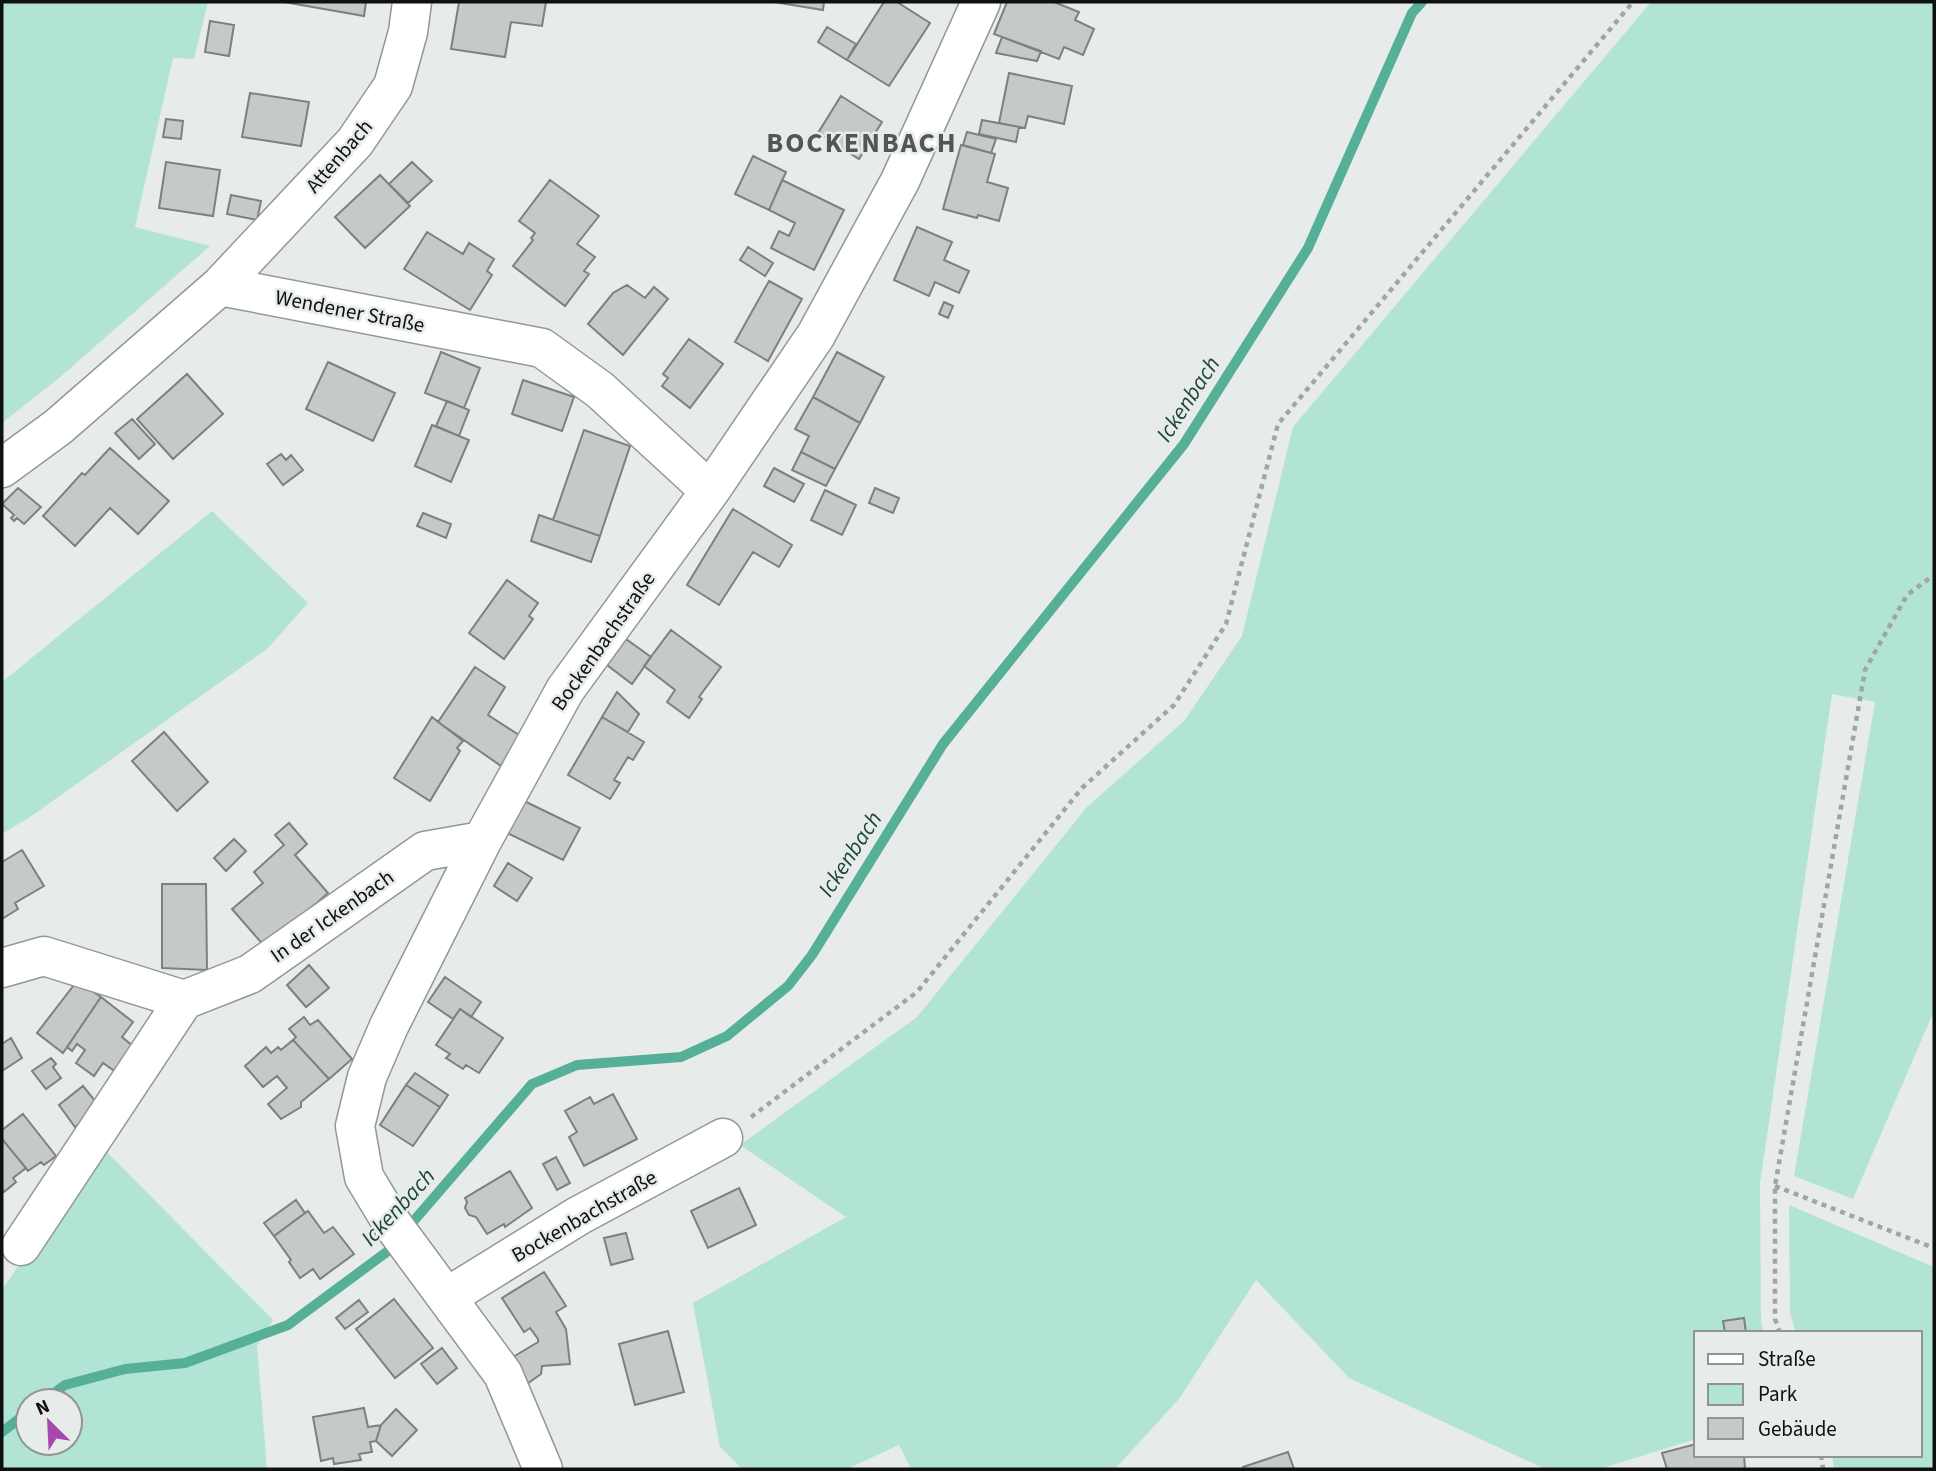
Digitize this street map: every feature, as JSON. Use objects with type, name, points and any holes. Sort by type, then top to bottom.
[{"type":"street","name":"Attenbach","points":[[220,286],[355,142],[386,97],[393,86],[408,32],[412,2]]},
{"type":"street","name":"Bockenbachstraße","points":[[542,1469],[503,1374],[400,1234],[363,1177],[355,1126],[367,1077],[482,841],[565,690],[710,491],[816,335],[900,181],[981,2]]},
{"type":"street","points":[[2,468],[58,427],[220,286]]},
{"type":"street","name":"Wendener Straße","points":[[220,286],[542,348],[600,390],[710,491]]},
{"type":"street","name":"In der Ickenbach","points":[[184,1000],[250,974],[425,851],[482,841]]},
{"type":"street","points":[[2,968],[44,956],[184,1000],[21,1246]]},
{"type":"street","name":"Bockenbachstraße","points":[[447,1297],[578,1216],[723,1138]]},
{"type":"path","points":[[723,1138],[917,992],[1082,788],[1174,705],[1226,624],[1278,424],[1633,2]]},
{"type":"path","points":[[1779,1331],[1775,1319],[1775,1186],[1865,670],[1907,595],[1934,575]]},
{"type":"path","points":[[1775,1186],[1934,1248]]},
{"type":"green space","points":[[2,2],[208,2],[194,59],[173,58],[135,227],[210,246],[59,378],[2,423]]},
{"type":"green space","points":[[1651,2],[1934,2],[1934,1011],[1853,1199],[1794,1176],[1875,702],[1832,694],[1760,1183],[1761,1321],[1764,1331],[1694,1331],[1694,1440],[1606,1469],[1545,1469],[1349,1378],[1256,1280],[1179,1399],[1115,1469],[911,1469],[899,1445],[847,1469],[742,1469],[720,1447],[693,1303],[846,1217],[740,1145],[917,1017],[1087,807],[1184,721],[1242,636],[1293,427]]},
{"type":"green space","points":[[212,511],[308,603],[267,649],[2,834],[2,682]]},
{"type":"green space","points":[[100,1145],[273,1320],[257,1346],[267,1469],[2,1469],[2,1290]]},
{"type":"green space","points":[[1789,1205],[1934,1267],[1934,1469],[1834,1469],[1832,1457],[1922,1457],[1922,1331],[1795,1331],[1790,1313]]},
{"type":"building","points":[[284,2],[366,2],[364,16]]},
{"type":"building","points":[[459,2],[546,2],[542,26],[511,22],[505,57],[451,49]]},
{"type":"building","points":[[774,2],[824,2],[823,10]]},
{"type":"building","points":[[884,2],[897,2],[930,23],[889,86],[847,60]]},
{"type":"building","points":[[1007,2],[1054,2],[1079,12],[1075,20],[1094,29],[1083,55],[1064,47],[1059,59],[994,34]]},
{"type":"building","points":[[210,21],[234,25],[229,56],[205,52]]},
{"type":"building","points":[[827,27],[856,44],[847,60],[818,42]]},
{"type":"building","points":[[1002,37],[1041,51],[1037,61],[996,53]]},
{"type":"building","points":[[1009,73],[1072,86],[1064,124],[1028,116],[1025,128],[999,123]]},
{"type":"building","points":[[250,93],[309,102],[301,146],[242,137]]},
{"type":"building","points":[[841,96],[882,122],[859,159],[818,133]]},
{"type":"building","points":[[166,119],[183,121],[181,139],[163,137]]},
{"type":"building","points":[[982,120],[1019,127],[1016,142],[979,134]]},
{"type":"building","points":[[967,132],[996,139],[991,153],[963,145]]},
{"type":"building","points":[[961,145],[995,154],[987,182],[1008,188],[999,221],[943,209]]},
{"type":"building","points":[[753,156],[786,172],[769,210],[735,194]]},
{"type":"building","points":[[166,162],[220,170],[213,216],[159,208]]},
{"type":"building","points":[[412,162],[432,181],[408,203],[389,184]]},
{"type":"building","points":[[380,175],[410,206],[365,248],[335,217]]},
{"type":"building","points":[[550,180],[599,216],[577,244],[595,257],[584,271],[589,274],[565,306],[513,266],[533,240],[531,238],[535,233],[519,221]]},
{"type":"building","points":[[782,180],[844,210],[814,270],[771,248],[779,231],[789,236],[795,223],[769,210]]},
{"type":"building","points":[[231,195],[261,201],[257,220],[227,214]]},
{"type":"building","points":[[917,227],[952,242],[944,260],[969,271],[959,293],[935,282],[929,296],[894,280]]},
{"type":"building","points":[[427,232],[463,254],[469,243],[494,259],[487,271],[492,275],[470,310],[404,269]]},
{"type":"building","points":[[748,247],[773,263],[765,276],[740,260]]},
{"type":"building","points":[[769,281],[802,299],[768,361],[735,342]]},
{"type":"building","points":[[627,285],[645,298],[654,287],[668,299],[623,355],[588,324],[613,293]]},
{"type":"building","points":[[944,302],[953,306],[948,318],[939,314]]},
{"type":"building","points":[[689,339],[723,364],[690,408],[662,386],[668,378],[663,374]]},
{"type":"building","points":[[441,352],[480,368],[464,408],[425,393]]},
{"type":"building","points":[[837,352],[884,377],[860,423],[813,397]]},
{"type":"building","points":[[328,362],[395,393],[373,441],[306,409]]},
{"type":"building","points":[[187,374],[223,414],[173,459],[137,419]]},
{"type":"building","points":[[523,380],[574,397],[562,431],[512,414]]},
{"type":"building","points":[[813,397],[860,423],[835,469],[801,452],[809,436],[795,429]]},
{"type":"building","points":[[447,401],[469,410],[459,436],[436,426]]},
{"type":"building","points":[[132,419],[155,444],[139,459],[115,433]]},
{"type":"building","points":[[432,425],[469,440],[451,482],[415,466]]},
{"type":"building","points":[[584,430],[630,446],[600,536],[553,520]]},
{"type":"building","points":[[110,448],[169,501],[138,534],[110,508],[75,546],[43,516],[82,473],[85,475]]},
{"type":"building","points":[[801,452],[835,469],[826,486],[792,470]]},
{"type":"building","points":[[281,454],[286,460],[291,455],[303,470],[283,485],[267,464]]},
{"type":"building","points":[[774,468],[804,484],[794,502],[764,486]]},
{"type":"building","points":[[18,488],[41,507],[24,524],[17,518],[14,521],[11,518],[14,515],[2,504]]},
{"type":"building","points":[[875,488],[899,498],[893,513],[869,503]]},
{"type":"building","points":[[825,490],[856,505],[842,535],[811,520]]},
{"type":"building","points":[[733,509],[792,545],[779,567],[753,552],[719,605],[687,585]]},
{"type":"building","points":[[423,513],[451,524],[446,538],[417,526]]},
{"type":"building","points":[[539,515],[600,536],[591,562],[531,541]]},
{"type":"building","points":[[507,580],[538,603],[529,616],[533,619],[504,659],[469,633]]},
{"type":"building","points":[[671,630],[721,667],[699,697],[702,699],[689,718],[667,702],[675,690],[644,666]]},
{"type":"building","points":[[626,639],[651,657],[632,684],[607,665]]},
{"type":"building","points":[[475,667],[505,687],[488,715],[519,735],[501,766],[438,722]]},
{"type":"building","points":[[617,692],[639,714],[628,732],[602,717]]},
{"type":"building","points":[[432,717],[463,741],[457,748],[460,751],[430,801],[394,778]]},
{"type":"building","points":[[602,717],[644,742],[633,760],[628,757],[614,780],[620,783],[610,799],[568,775]]},
{"type":"building","points":[[164,732],[208,782],[177,811],[132,761]]},
{"type":"building","points":[[522,800],[580,828],[563,860],[505,832]]},
{"type":"building","points":[[289,823],[307,844],[295,855],[328,893],[266,948],[232,909],[263,883],[254,872],[284,845],[275,835]]},
{"type":"building","points":[[234,839],[246,851],[226,871],[214,858]]},
{"type":"building","points":[[22,850],[44,886],[15,903],[18,909],[2,919],[2,862]]},
{"type":"building","points":[[508,863],[532,878],[517,901],[494,886]]},
{"type":"building","points":[[162,884],[206,884],[207,970],[162,968]]},
{"type":"building","points":[[309,965],[329,988],[306,1007],[287,985]]},
{"type":"building","points":[[445,977],[481,1002],[471,1017],[460,1009],[453,1019],[428,1002]]},
{"type":"building","points":[[77,981],[101,997],[63,1053],[37,1033]]},
{"type":"building","points":[[101,997],[133,1022],[122,1037],[134,1047],[116,1072],[103,1063],[94,1076],[76,1063],[85,1050],[77,1044],[72,1051],[67,1047]]},
{"type":"building","points":[[460,1009],[503,1038],[479,1073],[466,1065],[463,1069],[446,1058],[450,1054],[436,1045]]},
{"type":"building","points":[[304,1017],[310,1025],[318,1020],[352,1059],[329,1079],[293,1040],[296,1037],[289,1029]]},
{"type":"building","points":[[11,1038],[22,1058],[2,1071],[2,1044]]},
{"type":"building","points":[[293,1040],[329,1079],[301,1102],[301,1107],[281,1119],[268,1104],[287,1088],[277,1076],[263,1087],[245,1066],[266,1047],[271,1053],[278,1047],[281,1050]]},
{"type":"building","points":[[51,1058],[56,1064],[53,1067],[61,1078],[46,1089],[32,1071]]},
{"type":"building","points":[[415,1073],[448,1095],[440,1107],[406,1085]]},
{"type":"building","points":[[406,1085],[440,1107],[413,1146],[380,1125]]},
{"type":"building","points":[[83,1086],[100,1107],[75,1127],[59,1105]]},
{"type":"building","points":[[613,1094],[637,1139],[584,1166],[569,1137],[577,1132],[565,1111],[590,1097],[594,1104]]},
{"type":"building","points":[[23,1114],[56,1156],[44,1165],[41,1162],[28,1171],[2,1139],[2,1130]]},
{"type":"building","points":[[2,1139],[26,1168],[13,1178],[16,1182],[4,1192],[2,1189]]},
{"type":"building","points":[[556,1157],[570,1183],[557,1190],[543,1164]]},
{"type":"building","points":[[510,1171],[532,1208],[505,1227],[504,1224],[487,1234],[476,1217],[469,1215],[465,1208],[465,1198]]},
{"type":"building","points":[[739,1188],[756,1225],[708,1248],[691,1211]]},
{"type":"building","points":[[296,1200],[305,1213],[274,1236],[264,1223]]},
{"type":"building","points":[[308,1211],[324,1233],[333,1227],[354,1254],[320,1279],[313,1269],[300,1278],[274,1236]]},
{"type":"building","points":[[626,1233],[633,1259],[611,1265],[604,1238]]},
{"type":"building","points":[[544,1272],[566,1306],[556,1312],[566,1329],[570,1364],[542,1366],[541,1374],[527,1384],[513,1357],[538,1342],[538,1339],[530,1328],[524,1332],[502,1298]]},
{"type":"building","points":[[394,1299],[433,1348],[395,1378],[356,1329]]},
{"type":"building","points":[[359,1300],[368,1312],[345,1329],[336,1318]]},
{"type":"building","points":[[1744,1318],[1746,1331],[1725,1331],[1723,1321]]},
{"type":"building","points":[[668,1331],[684,1392],[635,1405],[619,1344]]},
{"type":"building","points":[[442,1348],[457,1368],[437,1384],[421,1364]]},
{"type":"building","points":[[364,1408],[368,1427],[381,1425],[376,1441],[370,1442],[372,1452],[359,1454],[361,1460],[334,1464],[333,1458],[321,1461],[313,1417]]},
{"type":"building","points":[[396,1409],[417,1430],[392,1456],[376,1441],[381,1425]]},
{"type":"building","points":[[1694,1445],[1694,1457],[1744,1457],[1745,1469],[1667,1469],[1662,1453]]},
{"type":"building","points":[[1288,1452],[1294,1469],[1243,1469],[1243,1467]]},
{"type":"waterway","name":"Ickenbach","points":[[405,1231],[532,1084],[577,1065],[681,1057],[727,1036],[788,986],[812,955],[943,744],[1184,444],[1308,248],[1412,13],[1422,2]]},
{"type":"waterway","name":"Ickenbach","points":[[62,1387],[125,1369],[185,1363],[288,1325],[396,1243]]},
{"type":"waterway","name":"Ickenbach","points":[[2,1432],[14,1423]]},
{"type":"district","name":"BOCKENBACH","points":[[862,143]]}]
